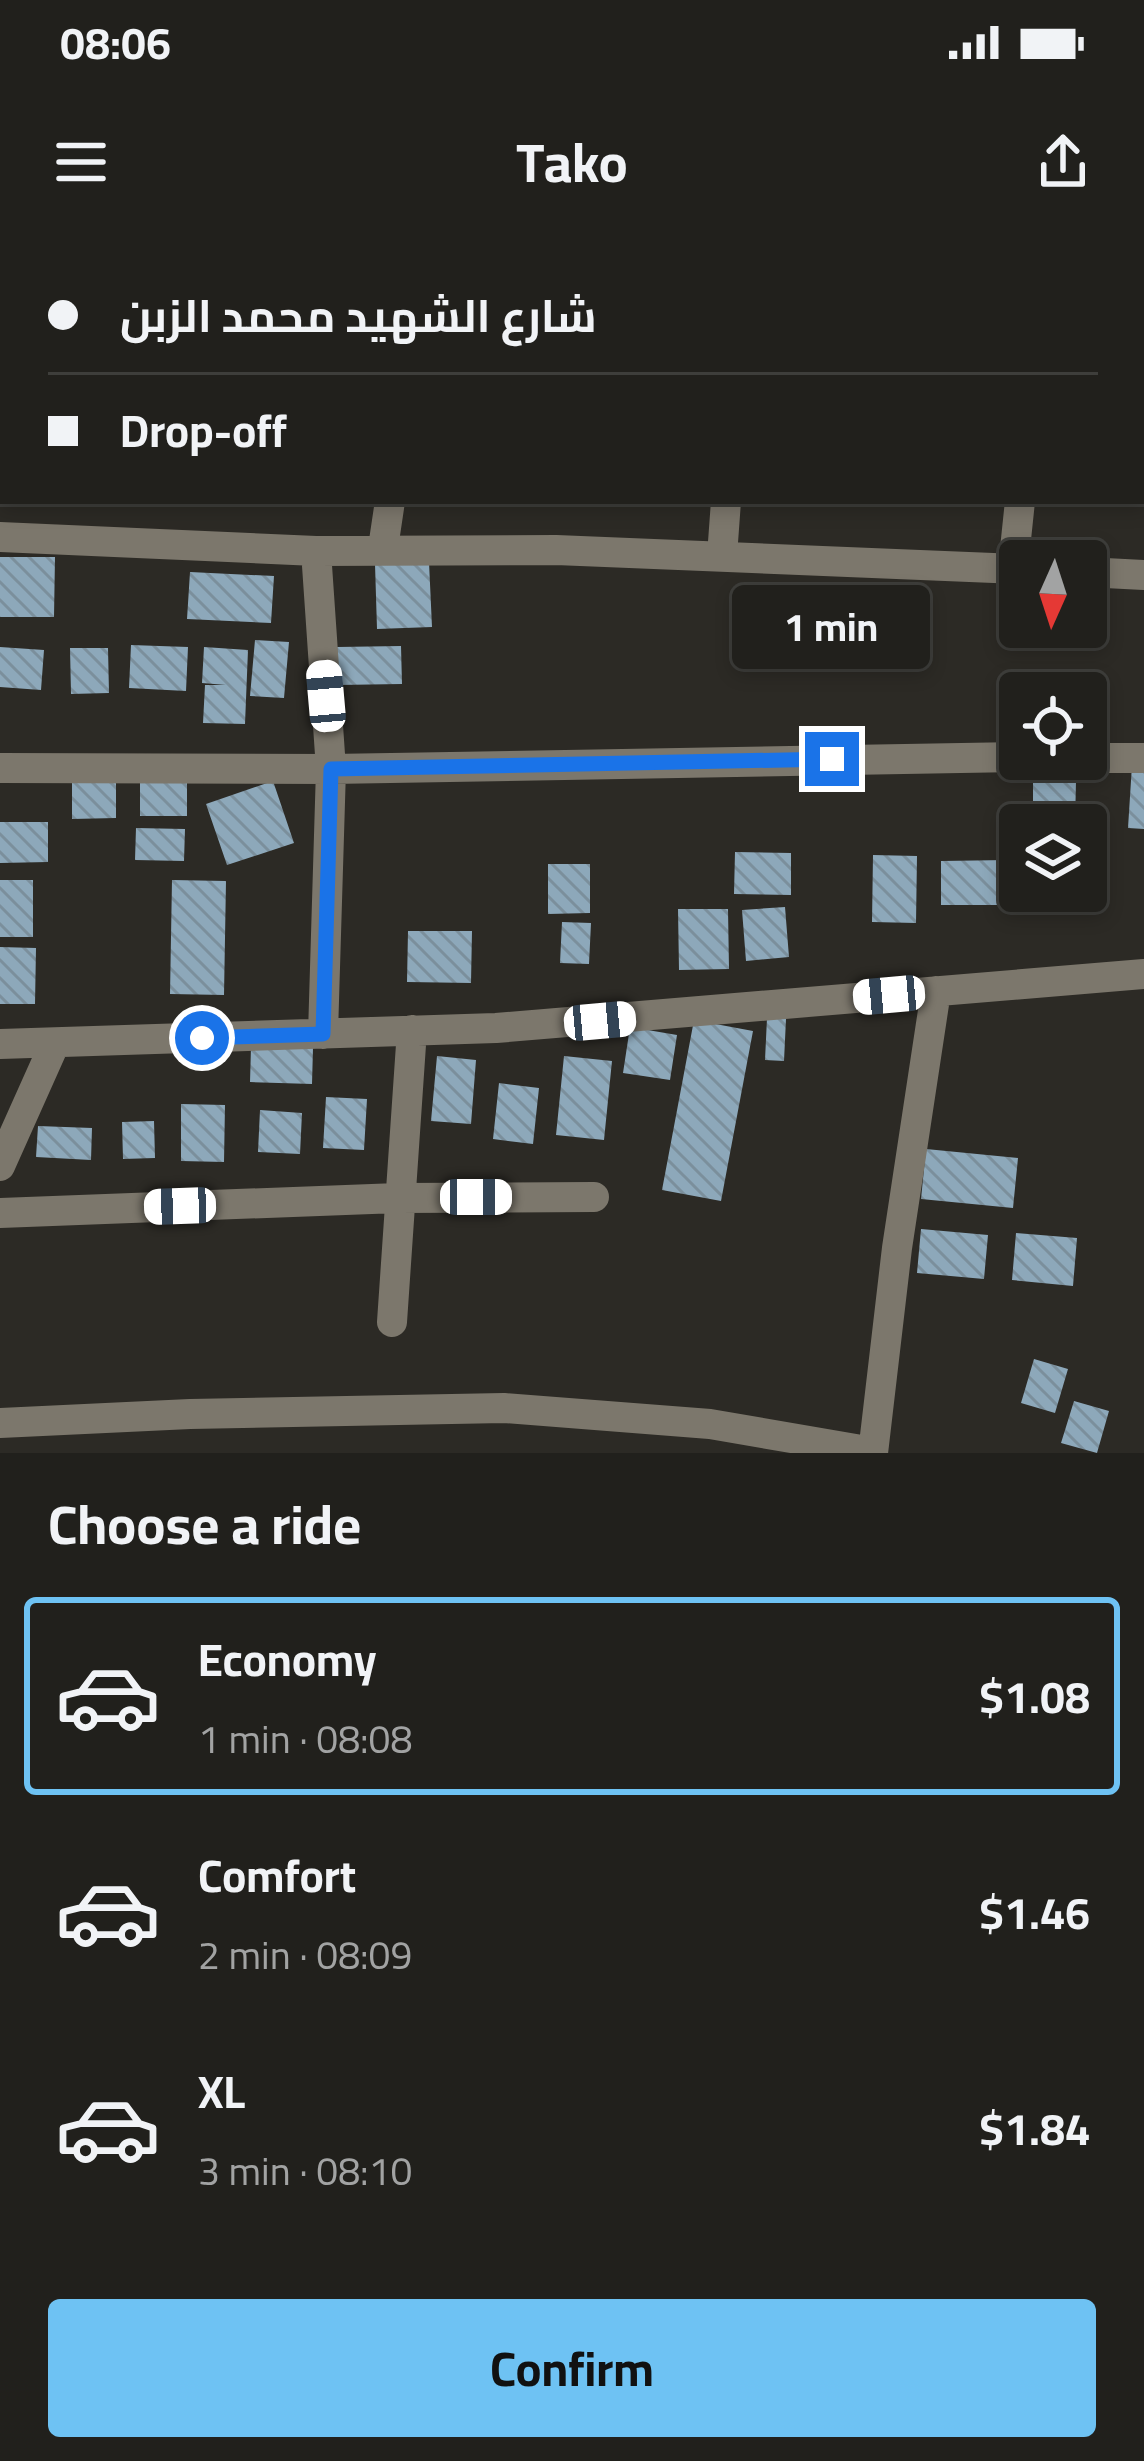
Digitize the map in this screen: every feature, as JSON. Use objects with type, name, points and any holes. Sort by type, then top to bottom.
[{"type":"street","points":[[383,548],[390,504]]},
{"type":"street","points":[[722,556],[726,504]]},
{"type":"street","points":[[1018,540],[1020,504]]},
{"type":"street","points":[[0,537],[316,551],[383,548],[722,556],[999,568]]},
{"type":"street","points":[[316,551],[331,769],[323,1034]]},
{"type":"street","points":[[1107,573],[1144,575]]},
{"type":"street","points":[[0,768],[331,769],[999,758]]},
{"type":"street","points":[[1107,758],[1144,758]]},
{"type":"street","points":[[0,1044],[600,1021],[1144,974]]},
{"type":"street","points":[[0,1423],[504,1408],[710,1424],[873,1452],[897,1248],[936,991]]},
{"type":"street","points":[[392,1322],[412,1030]]},
{"type":"street","points":[[0,1166],[55,1043]]},
{"type":"street","points":[[0,1213],[398,1198],[594,1197]]},
{"type":"building","points":[[0,557],[55,557],[54,617],[0,617]]},
{"type":"building","points":[[429,562],[432,627],[377,629],[375,564]]},
{"type":"building","points":[[190,572],[274,576],[271,623],[187,619]]},
{"type":"building","points":[[255,640],[289,642],[284,698],[250,696]]},
{"type":"building","points":[[131,645],[188,647],[186,691],[129,688]]},
{"type":"building","points":[[401,646],[402,684],[338,685],[337,647]]},
{"type":"building","points":[[0,647],[44,650],[41,690],[0,687]]},
{"type":"building","points":[[204,647],[248,650],[245,724],[203,723],[205,685],[226,685],[202,683]]},
{"type":"building","points":[[70,648],[108,648],[109,693],[71,694]]},
{"type":"building","points":[[1132,765],[1144,766],[1144,829],[1128,828]]},
{"type":"building","points":[[140,778],[187,778],[187,816],[140,816]]},
{"type":"building","points":[[273,781],[294,843],[227,865],[206,804]]},
{"type":"building","points":[[1033,781],[1076,781],[1075,804],[1033,804]]},
{"type":"building","points":[[72,782],[116,782],[116,818],[72,819]]},
{"type":"building","points":[[0,822],[48,822],[48,862],[0,863]]},
{"type":"building","points":[[136,828],[185,829],[184,861],[135,860]]},
{"type":"building","points":[[735,852],[791,853],[791,895],[734,894]]},
{"type":"building","points":[[873,855],[917,856],[916,923],[872,922]]},
{"type":"building","points":[[999,860],[999,905],[941,905],[941,861]]},
{"type":"building","points":[[548,864],[590,864],[590,913],[548,914]]},
{"type":"building","points":[[0,880],[33,880],[33,937],[0,937]]},
{"type":"building","points":[[172,880],[226,881],[224,995],[170,994]]},
{"type":"building","points":[[785,907],[789,957],[746,961],[742,910]]},
{"type":"building","points":[[678,909],[728,909],[729,969],[679,970]]},
{"type":"building","points":[[562,922],[591,923],[589,964],[560,963]]},
{"type":"building","points":[[408,931],[472,931],[471,983],[407,982]]},
{"type":"building","points":[[0,947],[36,948],[35,1004],[0,1004]]},
{"type":"building","points":[[767,1018],[786,1019],[784,1061],[765,1060]]},
{"type":"building","points":[[694,1020],[753,1031],[721,1201],[662,1190]]},
{"type":"building","points":[[630,1027],[677,1035],[670,1080],[623,1073]]},
{"type":"building","points":[[251,1047],[313,1048],[312,1084],[250,1082]]},
{"type":"building","points":[[437,1056],[476,1060],[471,1124],[431,1121]]},
{"type":"building","points":[[564,1056],[612,1061],[604,1140],[556,1135]]},
{"type":"building","points":[[499,1083],[539,1088],[533,1144],[493,1139]]},
{"type":"building","points":[[326,1097],[367,1099],[364,1150],[323,1148]]},
{"type":"building","points":[[181,1104],[225,1105],[224,1162],[181,1161]]},
{"type":"building","points":[[260,1110],[302,1113],[300,1154],[258,1152]]},
{"type":"building","points":[[154,1121],[155,1158],[123,1159],[122,1122]]},
{"type":"building","points":[[38,1126],[92,1128],[91,1160],[36,1157]]},
{"type":"building","points":[[926,1149],[1018,1158],[1013,1208],[921,1199]]},
{"type":"building","points":[[921,1229],[988,1235],[984,1279],[917,1273]]},
{"type":"building","points":[[1016,1233],[1077,1238],[1073,1286],[1012,1280]]},
{"type":"building","points":[[1034,1359],[1068,1369],[1055,1413],[1021,1403]]},
{"type":"building","points":[[1074,1401],[1109,1411],[1097,1453],[1061,1443]]},
{"type":"route","points":[[202,1038],[323,1034],[331,769],[832,759]]}]
